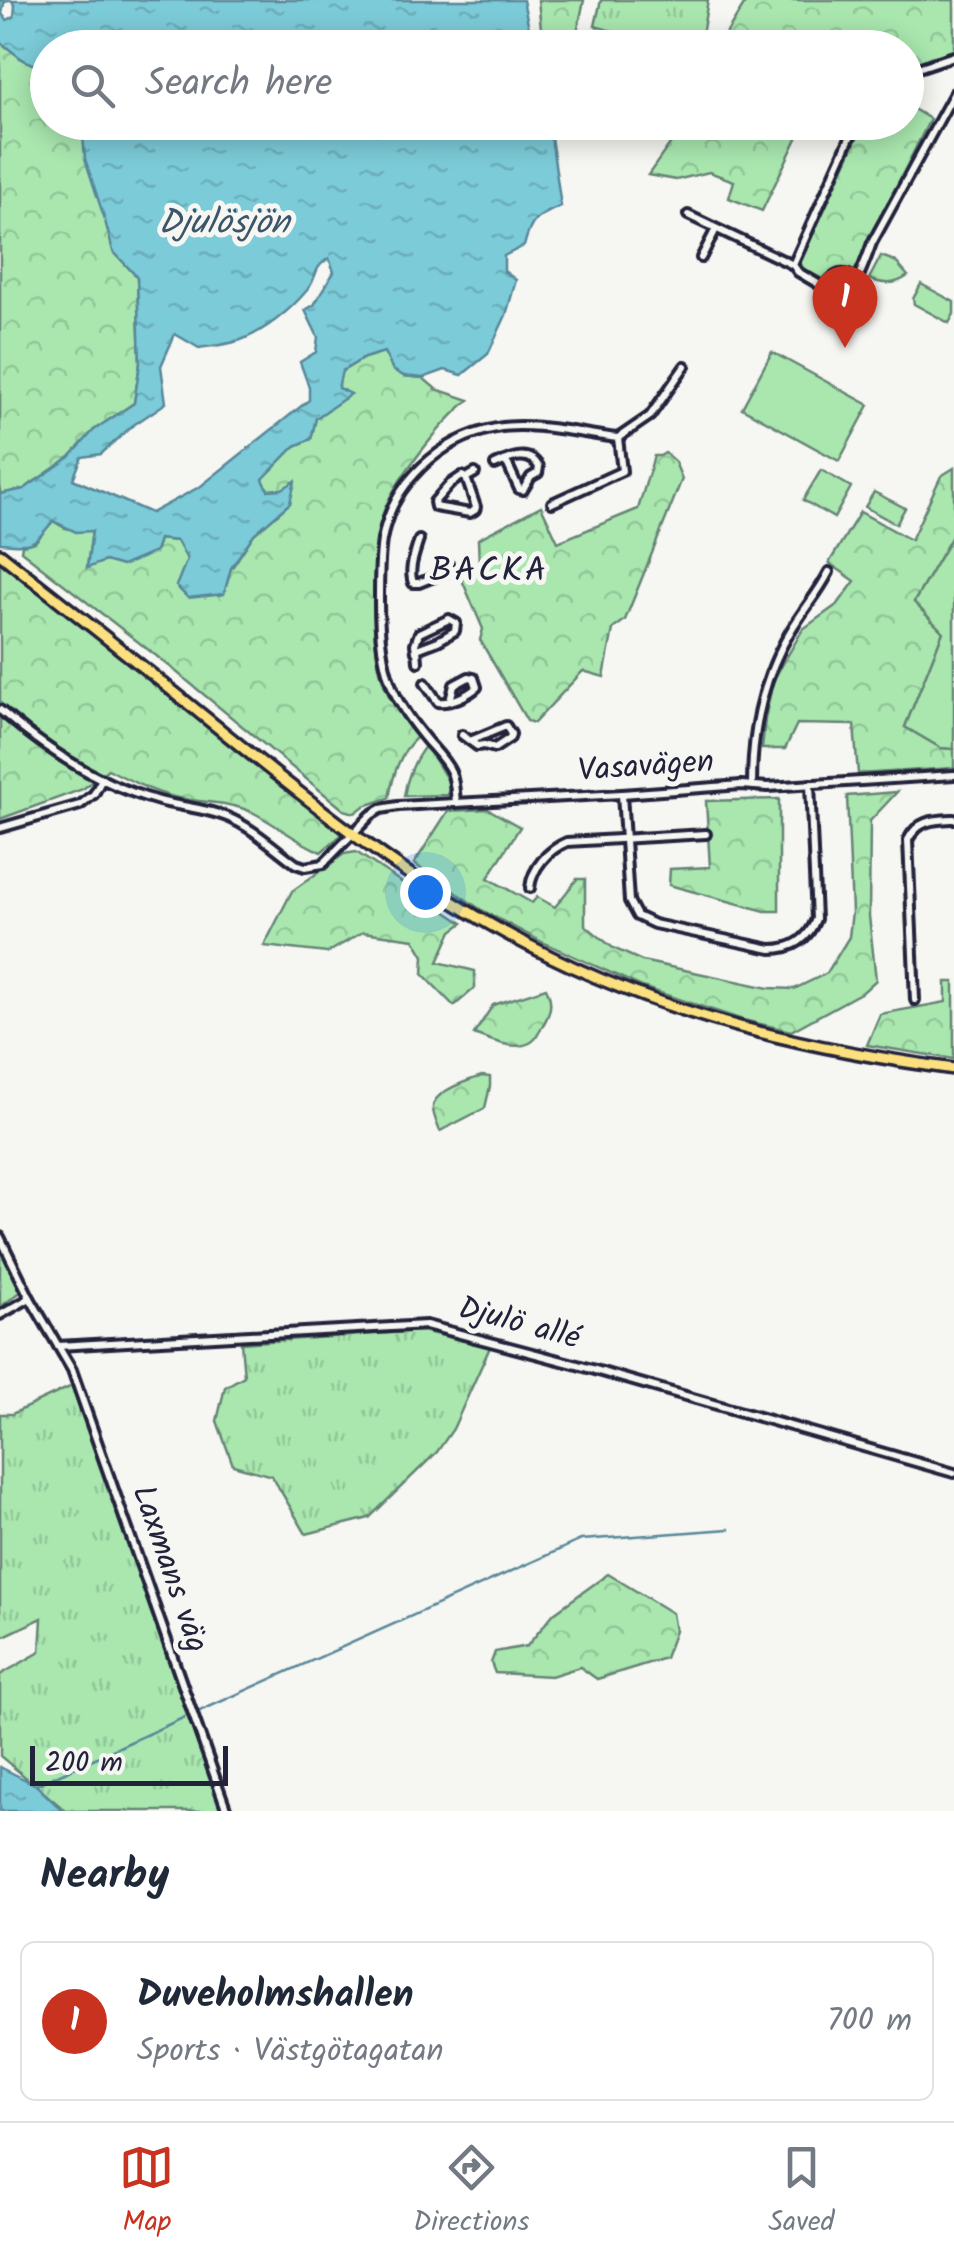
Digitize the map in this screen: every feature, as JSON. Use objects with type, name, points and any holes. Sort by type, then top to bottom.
[{"type":"main road","points":[[0,554],[353,835],[467,912],[530,946],[675,1008],[772,1037],[954,1070]]},
{"type":"street","points":[[924,66],[954,56]]},
{"type":"street","points":[[688,215],[793,265],[798,272],[844,296],[954,93]]},
{"type":"street","points":[[793,265],[849,140]]},
{"type":"street","points":[[701,258],[716,228]]},
{"type":"street","points":[[824,286],[834,275],[845,272],[856,280]]},
{"type":"street","points":[[456,803],[451,772],[402,707],[383,657],[380,555],[394,504],[425,463],[458,440],[482,431],[519,425],[618,438],[650,416],[685,366]]},
{"type":"street","points":[[552,503],[622,471],[618,438]]},
{"type":"street","points":[[494,465],[504,460],[527,456],[534,459],[538,473],[530,477],[523,490],[504,460]]},
{"type":"street","points":[[466,478],[475,510],[435,507],[434,502],[450,484],[475,473]]},
{"type":"street","points":[[419,540],[411,580],[419,583],[438,576]]},
{"type":"street","points":[[752,785],[758,711],[766,684],[787,636],[828,572]]},
{"type":"street","points":[[416,652],[455,631],[456,623],[449,619],[416,636],[416,652],[418,662]]},
{"type":"street","points":[[426,683],[438,702],[450,700],[472,691],[477,686],[474,678],[454,685],[450,700]]},
{"type":"street","points":[[0,710],[44,745],[102,779],[94,794],[80,804],[0,828]]},
{"type":"street","points":[[462,735],[470,741],[478,746],[495,748],[511,734],[506,726],[470,741]]},
{"type":"street","name":"Vasavägen","points":[[102,779],[160,801],[226,816],[305,867],[323,864],[380,809],[398,806],[954,775]]},
{"type":"street","points":[[622,794],[629,901],[637,916],[644,921],[771,949],[798,944],[816,920],[810,784]]},
{"type":"street","points":[[915,1000],[908,840],[925,821],[954,819]]},
{"type":"street","points":[[530,888],[544,858],[560,845],[582,840],[706,834]]},
{"type":"street","name":"Laxmans väg","points":[[0,1238],[80,1390],[227,1811]]},
{"type":"street","points":[[0,1315],[30,1298]]},
{"type":"street","name":"Djulö allé","points":[[58,1346],[426,1325],[954,1472]]},
{"type":"green space","points":[[538,0],[584,0],[578,30],[541,30]]},
{"type":"green space","points":[[601,0],[708,0],[703,30],[609,30],[595,26]]},
{"type":"green space","points":[[747,0],[954,0],[954,52],[924,60],[924,30],[728,30]]},
{"type":"green space","points":[[0,42],[30,63],[30,140],[86,140],[113,251],[137,277],[140,363],[134,403],[94,430],[70,457],[24,489],[0,494]]},
{"type":"green space","points":[[796,140],[762,211],[729,198],[734,181],[709,172],[676,180],[648,175],[672,141]]},
{"type":"green space","points":[[856,140],[920,140],[855,274],[839,270],[824,280],[800,263]]},
{"type":"green space","points":[[881,256],[895,261],[908,276],[889,283],[869,279]]},
{"type":"green space","points":[[921,284],[954,302],[949,323],[914,304]]},
{"type":"green space","points":[[384,352],[393,370],[423,378],[436,389],[469,400],[419,454],[382,517],[373,598],[378,661],[388,694],[417,737],[401,758],[389,798],[355,813],[344,810],[168,665],[21,551],[22,545],[35,542],[53,521],[65,528],[92,531],[87,567],[105,561],[122,565],[155,552],[159,539],[177,541],[187,559],[231,569],[254,534],[290,503],[282,489],[268,490],[262,479],[295,446],[311,439],[316,418],[350,394],[338,388],[341,372]]},
{"type":"green space","points":[[772,352],[869,405],[839,461],[742,408]]},
{"type":"green space","points":[[665,453],[675,462],[682,479],[625,620],[613,629],[604,677],[583,671],[534,723],[527,721],[480,640],[483,629],[459,573],[479,564],[478,539],[541,506],[558,542],[638,509],[654,456]]},
{"type":"green space","points":[[954,468],[954,533],[914,602],[943,632],[905,727],[941,748],[954,749],[954,768],[858,774],[854,725],[797,724],[785,749],[762,749],[773,681],[803,629],[838,604],[855,581],[829,563],[860,512],[911,540],[941,476]]},
{"type":"green space","points":[[821,470],[851,487],[834,518],[803,500]]},
{"type":"green space","points":[[874,492],[905,508],[896,524],[865,507]]},
{"type":"green space","points":[[954,533],[954,749],[941,748],[905,727],[943,632],[914,602]]},
{"type":"green space","points":[[0,560],[345,832],[321,852],[252,812],[165,795],[108,769],[83,789],[0,819]]},
{"type":"green space","points":[[426,745],[450,784],[447,795],[404,796],[412,769]]},
{"type":"green space","points":[[897,792],[870,821],[869,916],[876,980],[864,991],[791,1031],[743,1020],[642,987],[480,909],[414,864],[448,811],[488,809],[520,827],[488,878],[532,903],[537,897],[555,907],[577,879],[585,879],[585,925],[613,948],[642,961],[769,988],[794,989],[827,973],[849,937],[852,912],[847,796]]},
{"type":"green space","points":[[779,799],[779,911],[765,911],[669,885],[670,869],[710,867],[706,801]]},
{"type":"green space","points":[[356,852],[463,923],[452,931],[438,962],[475,971],[475,988],[454,1006],[423,974],[424,956],[414,939],[363,932],[327,953],[264,946],[292,891],[344,854]]},
{"type":"green space","points":[[946,982],[954,982],[954,1059],[867,1045],[880,1014],[946,1002]]},
{"type":"green space","points":[[546,988],[549,1011],[529,1043],[505,1044],[474,1034],[493,1005]]},
{"type":"green space","points":[[482,1076],[490,1077],[485,1108],[440,1131],[433,1112],[435,1101],[453,1087]]},
{"type":"green space","points":[[0,1247],[22,1291],[0,1307]]},
{"type":"green space","points":[[422,1331],[490,1347],[453,1429],[437,1452],[369,1518],[306,1534],[272,1476],[233,1465],[217,1421],[225,1387],[244,1376],[241,1343]]},
{"type":"green space","points":[[72,1386],[221,1811],[66,1811],[0,1756],[0,1675],[40,1652],[42,1618],[0,1638],[0,1414],[12,1414]]},
{"type":"green space","points":[[608,1574],[672,1613],[675,1631],[665,1658],[597,1679],[580,1667],[551,1676],[495,1673],[491,1663],[495,1652],[527,1646],[554,1613]]},
{"type":"water","points":[[0,0],[9,0],[4,3],[2,14],[7,20],[14,17],[15,5],[11,0],[523,0],[529,30],[30,30],[30,63],[0,42]]},
{"type":"water","name":"Djulösjön","points":[[83,140],[551,140],[561,206],[536,220],[524,246],[504,256],[504,271],[516,280],[506,315],[488,354],[462,375],[445,370],[423,378],[404,376],[393,370],[384,352],[342,371],[338,388],[351,394],[316,418],[311,439],[295,446],[263,479],[268,490],[282,489],[295,481],[290,503],[254,534],[231,568],[224,594],[188,598],[176,586],[187,559],[177,541],[159,539],[155,552],[122,566],[105,561],[87,568],[92,531],[76,532],[53,521],[31,543],[0,543],[0,494],[24,489],[70,457],[94,430],[134,403],[140,363],[137,277],[113,251],[85,159]],"holes":[[[329,258],[334,272],[314,305],[305,310],[318,337],[316,352],[300,362],[309,400],[201,486],[151,513],[73,479],[82,457],[101,454],[166,403],[161,366],[175,334],[199,348],[238,341],[258,332],[308,289]]]},
{"type":"water","points":[[0,1767],[36,1785],[63,1811],[0,1811]]},
{"type":"waterway","points":[[200,1711],[581,1540],[729,1529]]},
{"type":"waterway","points":[[36,1785],[185,1717]]},
{"type":"place","name":"Duveholmshallen","points":[[845,348]]},
{"type":"district","name":"BACKA","points":[[489,572]]}]
